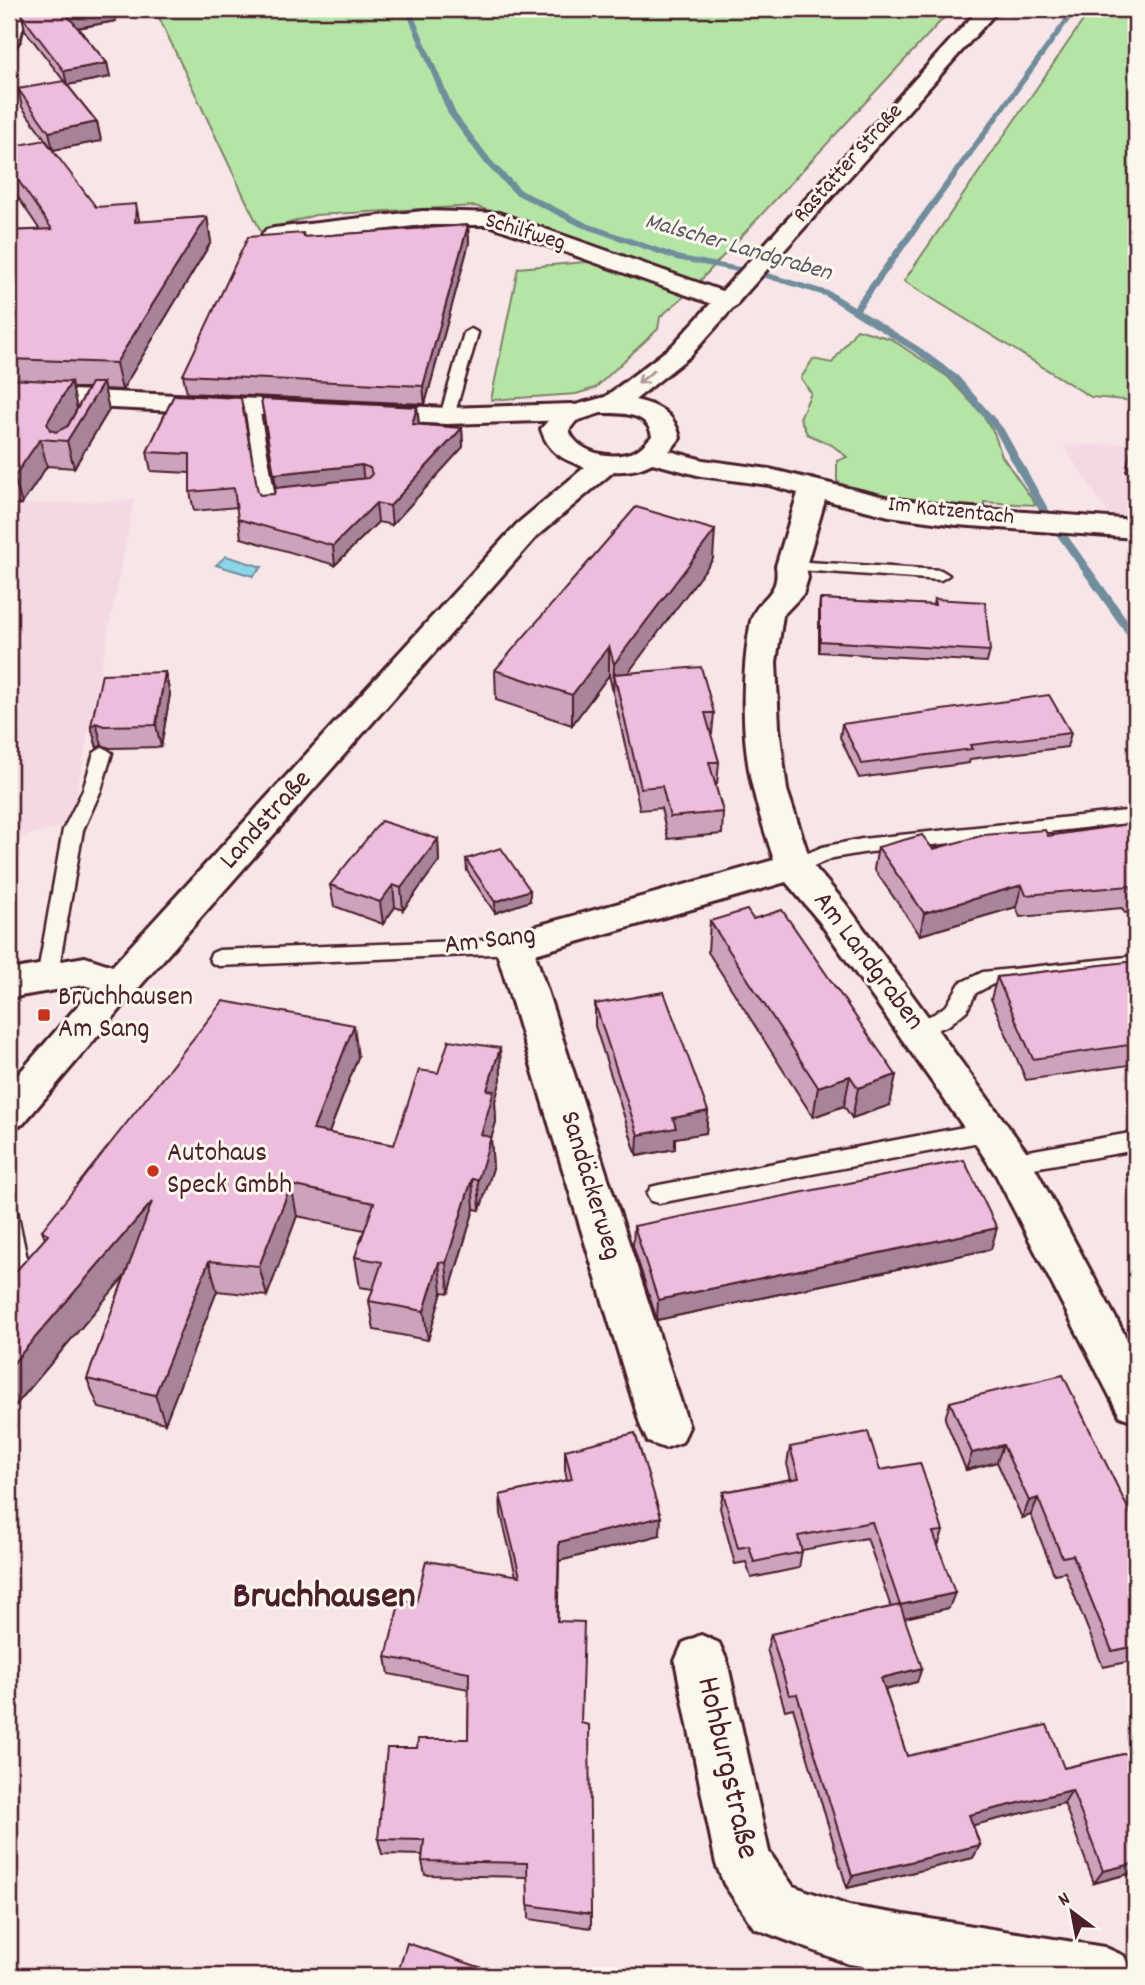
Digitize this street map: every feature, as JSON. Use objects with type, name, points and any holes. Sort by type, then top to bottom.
[{"type":"street","points":[[9,41],[18,9]]},
{"type":"street","name":"Rastatter Straße","points":[[613,404],[681,351],[989,9]]},
{"type":"street","name":"Schilfweg","points":[[274,235],[423,218],[491,218],[727,301]]},
{"type":"street","name":"Rastatter Straße","points":[[657,436],[680,366],[681,351]]},
{"type":"street","points":[[9,395],[87,410],[252,407],[454,416],[571,412],[613,404],[642,409],[657,436],[639,459],[607,463],[584,459],[560,443],[454,416]]},
{"type":"street","points":[[560,443],[556,426],[571,412]]},
{"type":"street","name":"Im Katzentach","points":[[657,436],[701,468],[769,477],[889,507],[957,516],[1136,528]]},
{"type":"street","name":"Landstraße","points":[[527,530],[560,443]]},
{"type":"street","name":"Landstraße","points":[[9,1113],[120,983],[527,530],[607,463]]},
{"type":"street","name":"Am Landgraben","points":[[814,489],[791,566],[793,578],[788,594],[768,612],[760,662],[762,727],[770,790],[794,867],[832,912],[1000,1147],[1136,1401]]},
{"type":"street","name":"Am Sang","points":[[514,946],[794,867]]},
{"type":"street","name":"Sandäckerweg","points":[[514,946],[665,1427]]},
{"type":"street","points":[[9,984],[85,971],[120,983]]},
{"type":"street","name":"Hohburgstraße","points":[[701,1661],[744,1864],[774,1908],[849,1935],[1104,1976]]},
{"type":"lane","points":[[454,416],[471,333]]},
{"type":"lane","points":[[252,407],[273,503]]},
{"type":"lane","points":[[791,566],[941,575]]},
{"type":"lane","points":[[47,978],[73,830],[92,790],[103,753]]},
{"type":"lane","points":[[794,867],[829,852],[862,846],[1136,816]]},
{"type":"lane","name":"Am Sang","points":[[219,958],[514,946]]},
{"type":"lane","points":[[917,1030],[943,1021],[962,1003],[967,988],[990,977],[1136,963]]},
{"type":"lane","points":[[659,1194],[1000,1147],[1136,1141]]},
{"type":"lane","points":[[9,1218],[15,1259],[9,1266]]},
{"type":"shaded area","points":[[1136,443],[1136,556],[1064,446]]},
{"type":"shaded area","points":[[134,500],[70,826],[9,839],[9,505]]},
{"type":"green space","points":[[155,9],[952,9],[698,283],[475,206],[315,215],[261,232]]},
{"type":"green space","points":[[1130,11],[1136,24],[1136,401],[1091,397],[904,281],[1089,12]]},
{"type":"green space","points":[[597,261],[688,293],[660,317],[658,329],[595,388],[576,394],[491,400],[518,268]]},
{"type":"green space","points":[[857,329],[891,339],[948,377],[983,415],[994,433],[1002,456],[1036,505],[984,502],[984,507],[907,500],[864,492],[837,481],[837,461],[847,457],[832,445],[807,434],[800,418],[811,393],[801,378],[813,359],[832,363]]},
{"type":"water","points":[[226,556],[262,567],[253,576],[216,565]]},
{"type":"building","points":[[24,9],[105,9],[67,15],[107,63],[64,71],[22,16]]},
{"type":"building","points":[[64,81],[97,122],[49,132],[18,89]]},
{"type":"building","points":[[45,140],[96,207],[136,204],[135,222],[207,217],[116,363],[9,359],[9,231],[52,229],[9,167],[9,147]]},
{"type":"building","points":[[468,225],[423,386],[183,375],[248,237],[303,233],[304,237]]},
{"type":"building","points":[[9,379],[71,382],[47,423],[50,430],[56,432],[68,426],[91,383],[103,383],[67,441],[40,439],[14,477],[9,477]]},
{"type":"building","points":[[174,395],[241,398],[260,495],[274,494],[276,488],[368,478],[372,474],[370,468],[362,465],[274,474],[261,399],[417,407],[412,424],[462,428],[390,506],[376,503],[333,546],[238,519],[234,488],[190,492],[190,454],[147,452]]},
{"type":"building","points":[[1136,432],[1136,451],[1131,449]]},
{"type":"building","points":[[636,507],[715,530],[614,664],[609,646],[572,695],[495,670]]},
{"type":"building","points":[[820,599],[935,605],[934,599],[985,602],[990,651],[820,641]]},
{"type":"building","points":[[701,667],[714,713],[705,713],[719,762],[709,762],[723,812],[670,817],[662,786],[641,788],[614,674]]},
{"type":"building","points":[[165,672],[156,725],[104,726],[96,723],[91,726],[102,674]]},
{"type":"building","points":[[1049,695],[1071,733],[970,745],[972,749],[862,764],[842,724]]},
{"type":"building","points":[[381,821],[438,839],[401,888],[393,885],[380,902],[330,885]]},
{"type":"building","points":[[1136,823],[1136,890],[1132,891],[1130,886],[1026,895],[1022,885],[924,913],[878,847],[922,835],[933,849],[984,835],[1045,830],[1048,836]]},
{"type":"building","points":[[501,848],[530,890],[495,902],[466,859]]},
{"type":"building","points":[[747,910],[753,919],[782,910],[896,1075],[858,1088],[850,1076],[818,1087],[710,921]]},
{"type":"building","points":[[1136,961],[1136,1044],[1033,1059],[997,977]]},
{"type":"building","points":[[664,992],[708,1111],[673,1118],[676,1128],[638,1135],[595,1004]]},
{"type":"building","points":[[223,1001],[354,1025],[313,1130],[394,1145],[419,1070],[438,1073],[449,1040],[500,1048],[487,1090],[494,1091],[481,1135],[491,1137],[478,1180],[472,1179],[446,1263],[439,1262],[424,1311],[369,1301],[382,1262],[355,1257],[374,1203],[291,1185],[259,1266],[209,1261],[155,1395],[87,1379],[152,1202],[9,1368],[9,1279],[48,1235],[42,1230]]},
{"type":"building","points":[[964,1160],[997,1228],[658,1300],[634,1226]]},
{"type":"building","points":[[1063,1375],[1136,1525],[1136,1646],[1112,1651],[1073,1555],[1062,1557],[1038,1498],[1029,1501],[1003,1445],[972,1453],[950,1402]]},
{"type":"building","points":[[868,1432],[880,1470],[920,1463],[943,1531],[933,1532],[955,1593],[900,1605],[872,1522],[798,1536],[802,1552],[754,1562],[749,1546],[738,1548],[723,1492],[799,1478],[790,1447]]},
{"type":"building","points":[[635,1433],[661,1517],[559,1542],[557,1621],[584,1622],[581,1723],[589,1725],[591,1914],[528,1905],[527,1863],[422,1861],[424,1840],[378,1839],[387,1748],[417,1748],[418,1739],[468,1739],[469,1672],[386,1657],[400,1600],[416,1603],[426,1561],[520,1576],[500,1495],[572,1479],[565,1450]]},
{"type":"building","points":[[900,1605],[922,1668],[881,1678],[907,1756],[1047,1725],[1064,1768],[1136,1751],[1136,1863],[1103,1871],[1072,1790],[969,1815],[980,1845],[852,1876],[797,1694],[789,1695],[771,1634]]},
{"type":"building","points":[[407,1943],[506,1976],[397,1976]]},
{"type":"waterway","name":"Malscher Landgraben","points":[[408,9],[452,114],[489,163],[518,192],[584,225],[679,258],[761,274],[828,294],[855,311]]},
{"type":"waterway","points":[[855,311],[1075,9]]},
{"type":"waterway","name":"Malscher Landgraben","points":[[855,311],[916,349],[955,378],[999,430],[1042,507],[1136,640]]},
{"type":"place","name":"Bruchhausen Am Sang","points":[[44,1015]]},
{"type":"place","name":"Autohaus Speck Gmbh","points":[[153,1171]]},
{"type":"district","name":"Bruchhausen","points":[[324,1598]]}]
